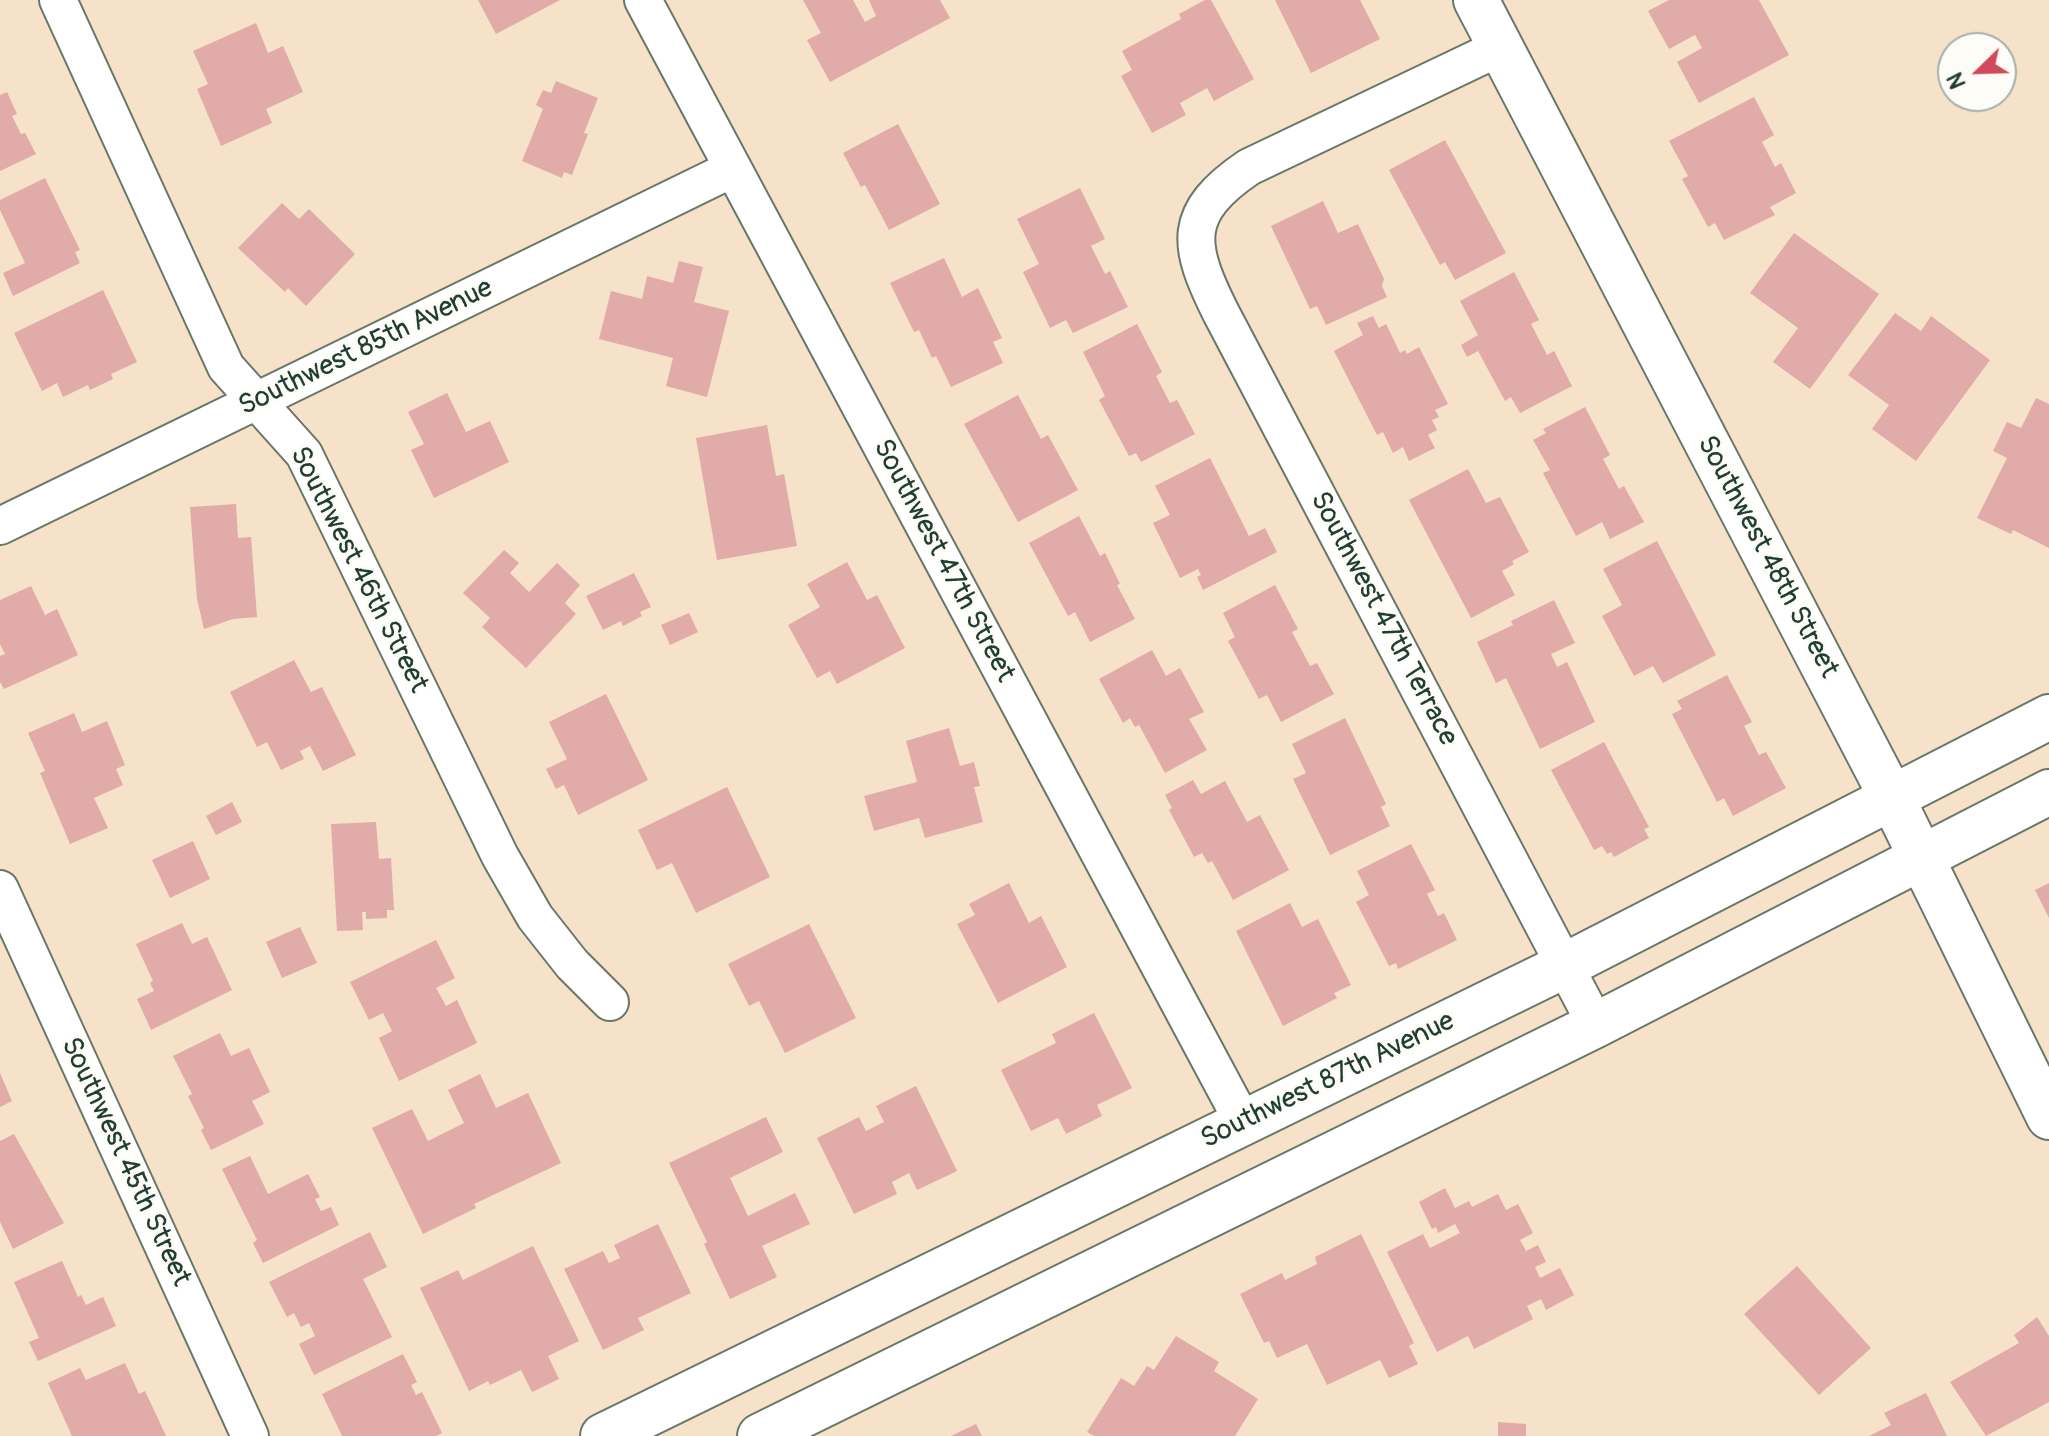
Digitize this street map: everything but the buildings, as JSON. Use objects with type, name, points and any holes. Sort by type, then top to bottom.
[{"type":"main road","name":"Southwest 48th Street","points":[[1476,0],[1892,798],[2049,1117]]},
{"type":"main road","name":"Southwest 87th Avenue","points":[[603,1436],[1566,965],[2049,717]]},
{"type":"main road","points":[[760,1436],[1596,1025],[2049,792]]},
{"type":"main road","points":[[1243,1122],[1273,1186]]},
{"type":"street","name":"Southwest 46th Street","points":[[58,0],[226,367],[304,454],[500,856],[535,917],[572,964],[610,1002]]},
{"type":"street","name":"Southwest 47th Street","points":[[643,0],[1243,1122]]},
{"type":"street","name":"Southwest 47th Terrace","points":[[1501,47],[1266,157],[1220,187],[1204,206],[1199,220],[1197,247],[1212,295],[1596,1025]]},
{"type":"street","name":"Southwest 85th Avenue","points":[[0,526],[732,169]]},
{"type":"street","name":"Southwest 45th Street","points":[[0,889],[250,1436]]}]
